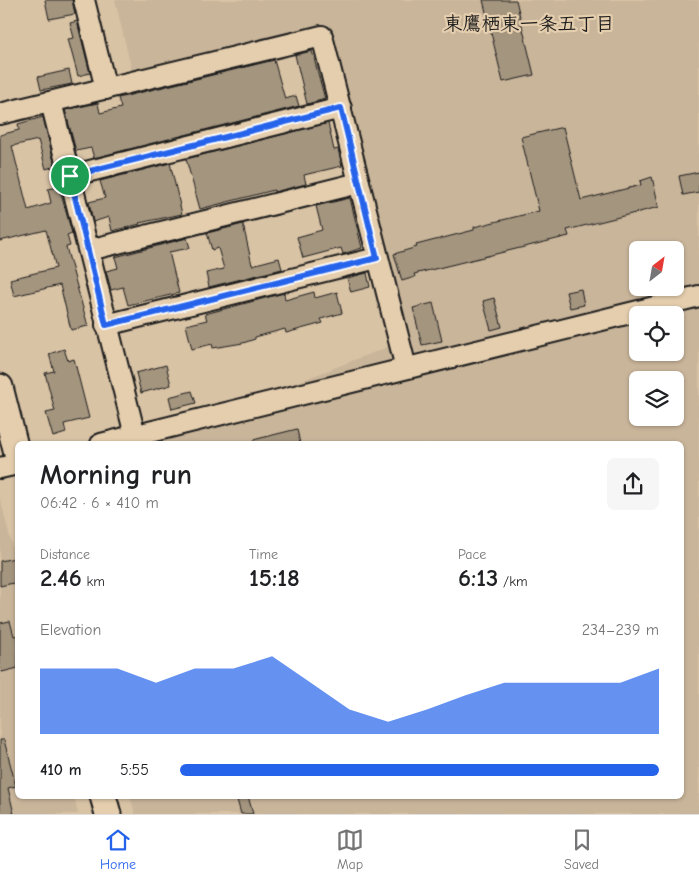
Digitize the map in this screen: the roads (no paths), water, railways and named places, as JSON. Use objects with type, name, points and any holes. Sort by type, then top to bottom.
[{"type":"main road","points":[[0,387],[15,446]]},
{"type":"main road","points":[[104,799],[108,814]]},
{"type":"street","points":[[84,0],[106,89]]},
{"type":"street","points":[[0,114],[322,36],[406,368]]},
{"type":"street","points":[[51,102],[135,435]]},
{"type":"street","points":[[70,176],[341,108]]},
{"type":"street","points":[[89,250],[359,183]]},
{"type":"street","points":[[106,325],[377,258]]},
{"type":"street","points":[[112,441],[699,296]]},
{"type":"street","points":[[0,468],[15,465]]},
{"type":"district","name":"東鷹栖東一条五丁目","points":[[529,23]]}]
